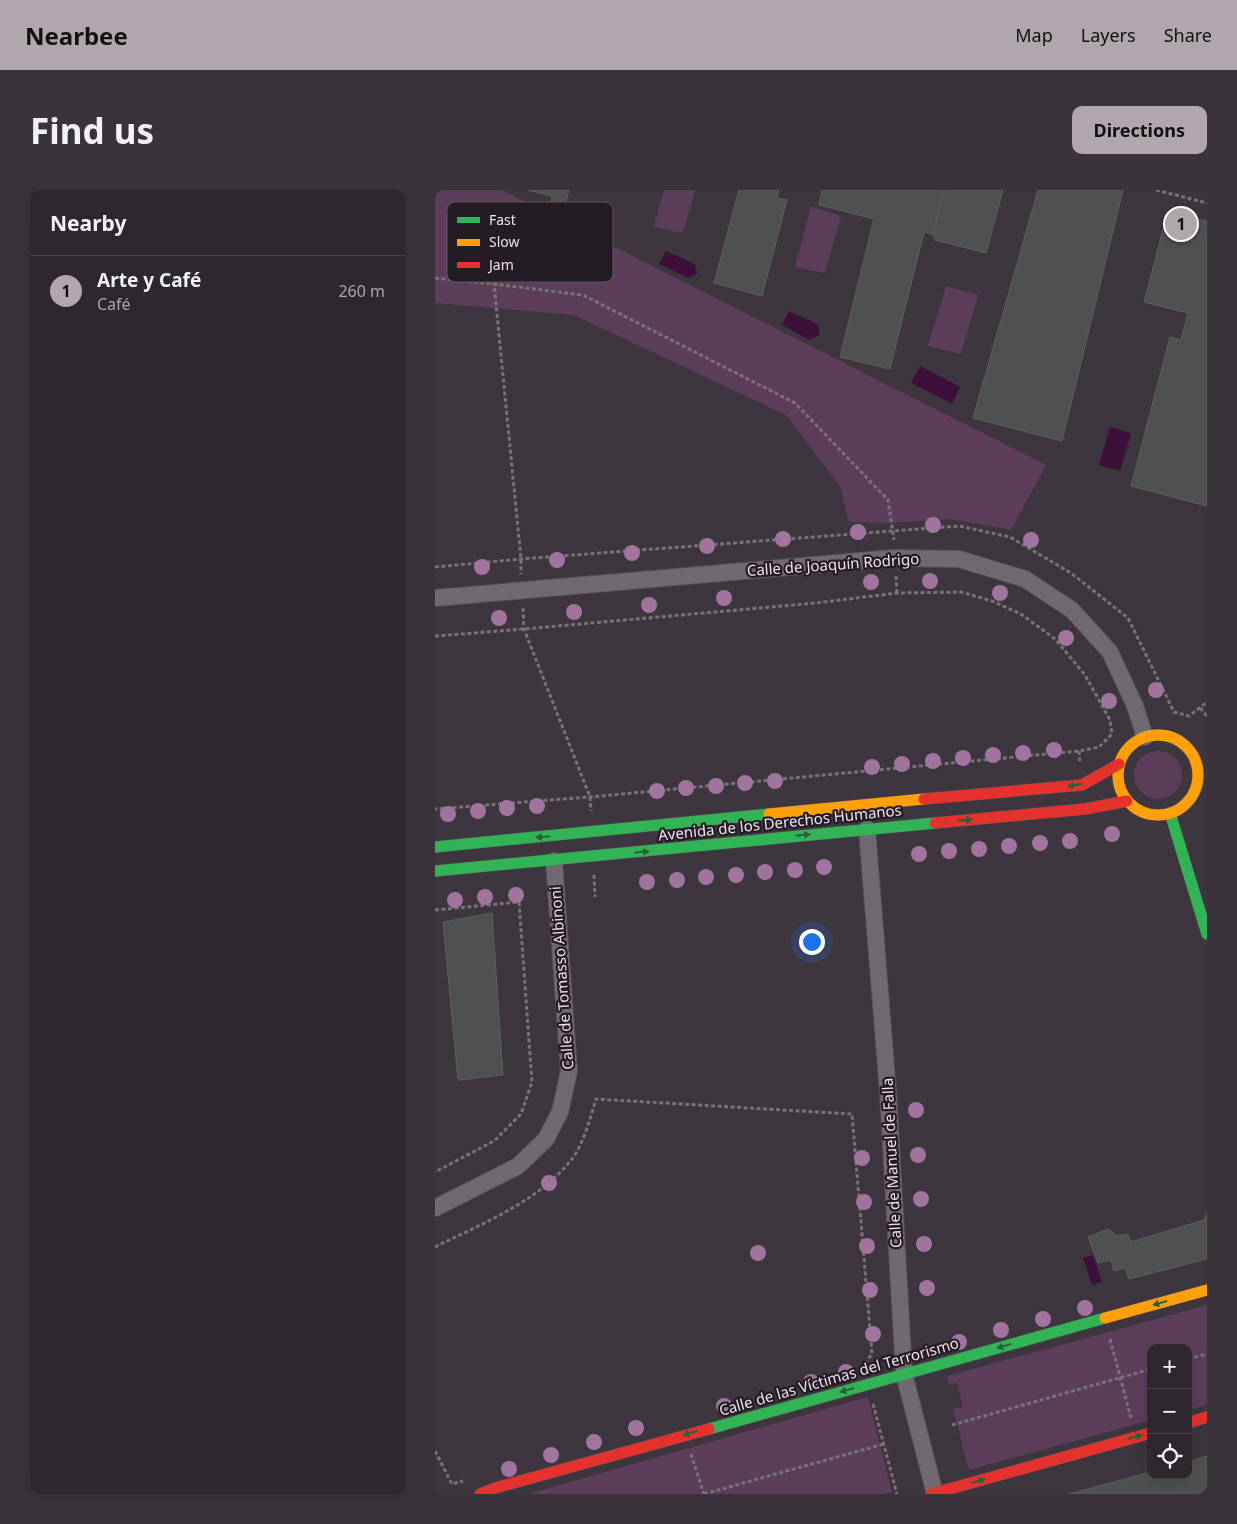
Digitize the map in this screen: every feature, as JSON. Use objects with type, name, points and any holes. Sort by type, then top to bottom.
[{"type":"main road","points":[[1157,735],[1170,737],[1194,750],[1198,773],[1196,785],[1191,797],[1181,808],[1170,813],[1146,814],[1136,809],[1127,801],[1120,790],[1117,777],[1119,764],[1125,752],[1133,743],[1145,737],[1157,735]]},
{"type":"main road","name":"Avenida de los Derechos Humanos","points":[[435,846],[1082,785],[1119,764]]},
{"type":"main road","points":[[1196,785],[1207,777]]},
{"type":"main road","name":"Avenida de los Derechos Humanos","points":[[435,871],[1085,809],[1127,801]]},
{"type":"main road","points":[[1170,813],[1207,934]]},
{"type":"main road","name":"Calle de las Víctimas del Terrorismo","points":[[480,1494],[495,1488],[1207,1290]]},
{"type":"main road","points":[[1192,1421],[1207,1417]]},
{"type":"main road","points":[[934,1494],[1147,1434]]},
{"type":"street","name":"Calle de Joaquín Rodrigo","points":[[435,598],[895,558],[959,559],[1025,579],[1072,610],[1110,652],[1135,706],[1145,737]]},
{"type":"street","name":"Calle de Manuel de Falla","points":[[867,829],[888,1092],[904,1374],[934,1494]]},
{"type":"street","name":"Calle de Tomasso Albinoni","points":[[435,1208],[518,1166],[546,1139],[561,1112],[569,1071],[554,861]]},
{"type":"path","points":[[1156,190],[1207,203]]},
{"type":"path","points":[[474,282],[583,295],[795,402],[888,500],[894,530],[897,593]]},
{"type":"path","points":[[435,567],[959,526],[1010,537],[1071,573],[1128,618],[1173,712],[1189,716],[1207,702]]},
{"type":"path","points":[[435,636],[816,603],[897,593],[961,592],[992,601],[1021,614],[1055,639],[1085,675],[1110,720],[1112,734],[1099,747],[1079,751],[435,809]]},
{"type":"path","points":[[1200,708],[1207,716]]},
{"type":"path","points":[[435,910],[519,902],[532,1082],[521,1114],[494,1141],[435,1172]]},
{"type":"path","points":[[435,1247],[523,1202],[549,1183],[573,1158],[590,1121],[596,1099],[852,1114],[872,1354],[860,1370]]},
{"type":"path","points":[[1110,1337],[1131,1420]]},
{"type":"path","points":[[1192,1358],[1207,1354]]},
{"type":"path","points":[[952,1425],[1147,1370]]},
{"type":"path","points":[[691,1452],[704,1494],[884,1444]]},
{"type":"path","points":[[435,1451],[452,1484],[467,1480]]},
{"type":"shaded area","points":[[435,190],[502,190],[526,202],[447,202],[447,282],[613,282],[613,246],[1046,465],[1011,530],[950,519],[892,523],[849,522],[840,486],[786,415],[574,315],[435,303]]},
{"type":"shaded area","points":[[664,190],[695,190],[683,233],[654,227]]},
{"type":"shaded area","points":[[811,207],[841,216],[825,273],[795,267]]},
{"type":"shaded area","points":[[666,251],[695,264],[697,274],[688,278],[659,264]]},
{"type":"shaded area","points":[[946,286],[978,295],[961,354],[928,346]]},
{"type":"shaded area","points":[[789,311],[819,325],[819,335],[809,340],[782,325]]},
{"type":"shaded area","points":[[920,366],[960,387],[952,404],[911,383]]},
{"type":"shaded area","points":[[1110,427],[1131,433],[1120,471],[1099,465]]},
{"type":"shaded area","points":[[1153,751],[1163,751],[1175,758],[1182,770],[1182,780],[1175,792],[1163,799],[1153,799],[1145,795],[1138,788],[1134,780],[1134,770],[1138,762],[1145,755]]},
{"type":"shaded area","points":[[1093,1255],[1102,1282],[1092,1285],[1083,1258]]},
{"type":"shaded area","points":[[1207,1305],[1207,1405],[1192,1409],[1192,1344],[1147,1344],[1147,1421],[969,1470],[953,1409],[963,1407],[957,1383],[949,1384],[947,1376]]},
{"type":"shaded area","points":[[868,1397],[892,1492],[885,1494],[528,1494]]},
{"type":"building","points":[[528,190],[569,190],[566,202],[553,202],[551,201],[552,196]]},
{"type":"building","points":[[739,190],[779,190],[777,198],[787,200],[762,296],[714,283]]},
{"type":"building","points":[[822,190],[944,190],[933,234],[924,232],[890,369],[840,357],[874,219],[819,205]]},
{"type":"building","points":[[944,190],[1003,190],[986,253],[935,240],[933,234]]},
{"type":"building","points":[[1038,190],[1123,190],[1062,441],[973,418]]},
{"type":"building","points":[[1168,211],[1207,221],[1207,506],[1131,486],[1170,337],[1181,340],[1188,313],[1144,302]]},
{"type":"building","points":[[492,913],[503,1075],[458,1080],[443,922]]},
{"type":"building","points":[[1207,1214],[1207,1259],[1129,1279],[1125,1268],[1114,1271],[1111,1260],[1098,1263],[1088,1237],[1108,1229],[1117,1236],[1128,1234],[1131,1242],[1204,1220]]},
{"type":"building","points":[[1207,1456],[1207,1494],[1069,1494],[1147,1473],[1147,1479],[1192,1479],[1192,1461]]},
{"type":"traffic: fast","points":[[1170,813],[1207,934]]},
{"type":"traffic: fast","points":[[435,847],[769,814]]},
{"type":"traffic: fast","points":[[435,871],[935,823]]},
{"type":"traffic: fast","points":[[709,1429],[1105,1318]]},
{"type":"traffic: slow","points":[[1158,735],[1173,738],[1186,747],[1195,760],[1198,775],[1195,790],[1186,803],[1173,812],[1158,815],[1143,812],[1130,803],[1121,790],[1118,775],[1121,760],[1130,747],[1143,738],[1158,735]]},
{"type":"traffic: slow","points":[[769,814],[924,799]]},
{"type":"traffic: slow","points":[[1105,1318],[1207,1290]]},
{"type":"traffic: jam","points":[[924,799],[1082,785],[1119,764]]},
{"type":"traffic: jam","points":[[935,823],[1085,809],[1127,801]]},
{"type":"traffic: jam","points":[[1192,1422],[1207,1417]]},
{"type":"traffic: jam","points":[[480,1494],[495,1488],[709,1429]]},
{"type":"traffic: jam","points":[[931,1494],[1147,1434]]},
{"type":"place","name":"Arte y Café","points":[[1181,224]]}]
